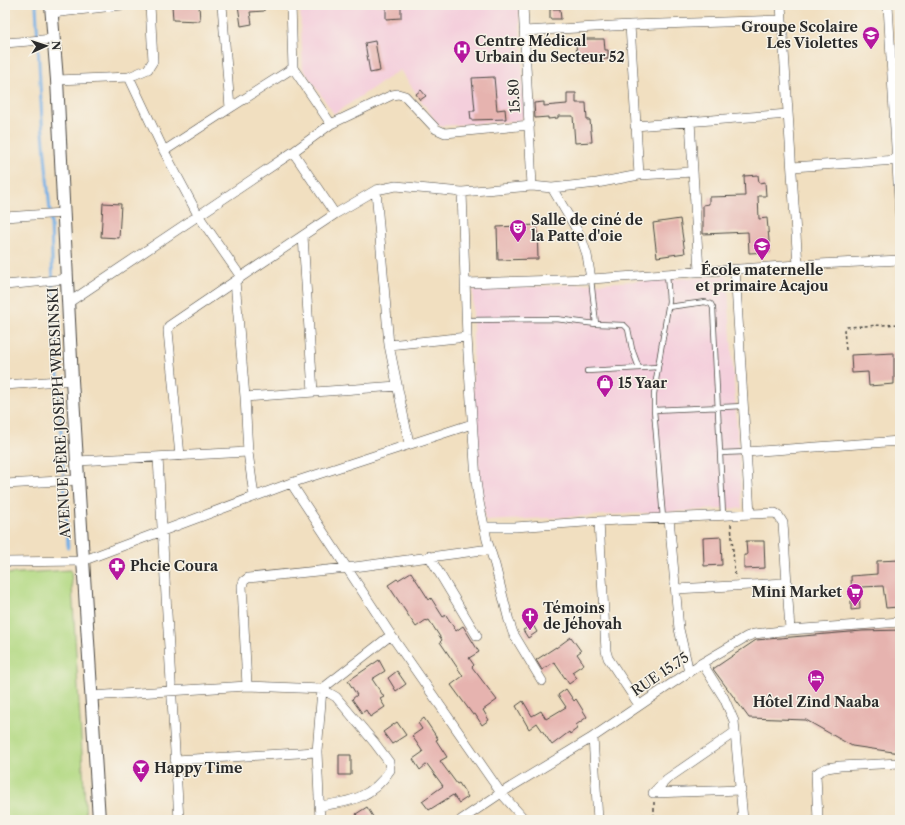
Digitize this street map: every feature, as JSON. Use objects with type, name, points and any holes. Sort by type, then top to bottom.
[{"type":"street","points":[[52,9],[122,5]]},
{"type":"street","points":[[56,80],[129,78],[148,69],[152,65],[153,61],[150,5]]},
{"type":"street","points":[[222,5],[230,108]]},
{"type":"street","points":[[291,5],[293,68],[331,124]]},
{"type":"street","name":"15.80","points":[[523,5],[532,186]]},
{"type":"street","points":[[781,5],[798,265]]},
{"type":"street","points":[[888,5],[900,218]]},
{"type":"street","name":"AVENUE PÈRE JOSEPH WRESINSKI","points":[[52,9],[43,40],[56,80],[54,214],[57,280],[68,303],[76,462],[69,481],[82,561],[99,820]]},
{"type":"street","points":[[524,31],[630,25],[782,20]]},
{"type":"street","points":[[630,25],[639,175]]},
{"type":"street","points":[[5,43],[43,40]]},
{"type":"street","points":[[164,152],[293,68]]},
{"type":"street","points":[[129,78],[164,152],[198,215],[238,279],[248,452],[254,496]]},
{"type":"street","points":[[68,303],[293,152],[331,124],[392,95],[398,94],[405,96],[440,132],[445,133],[530,125]]},
{"type":"street","points":[[635,126],[788,114]]},
{"type":"street","points":[[690,121],[699,271]]},
{"type":"street","points":[[293,152],[335,214]]},
{"type":"street","points":[[792,167],[897,160]]},
{"type":"street","points":[[180,456],[168,331],[169,326],[335,214],[376,190],[396,186],[462,192],[532,186],[552,188],[639,175],[693,172]]},
{"type":"street","points":[[552,188],[581,237],[587,256],[591,279]]},
{"type":"street","points":[[376,190],[389,346],[409,443]]},
{"type":"street","points":[[462,192],[466,320],[476,481],[484,527],[509,622],[513,633],[542,681]]},
{"type":"street","points":[[5,218],[54,214]]},
{"type":"street","points":[[303,236],[313,392]]},
{"type":"street","points":[[466,283],[591,279],[699,271],[900,260]]},
{"type":"street","points":[[735,269],[750,514]]},
{"type":"street","points":[[5,284],[57,280]]},
{"type":"street","points":[[389,346],[467,337]]},
{"type":"street","points":[[5,384],[72,380]]},
{"type":"street","points":[[245,397],[398,386]]},
{"type":"street","points":[[5,562],[82,561],[291,483],[409,443],[472,424]]},
{"type":"street","points":[[746,452],[900,441]]},
{"type":"street","points":[[76,462],[248,452]]},
{"type":"street","points":[[158,458],[170,691],[179,820]]},
{"type":"street","points":[[5,484],[69,481]]},
{"type":"street","points":[[291,483],[391,635],[501,793],[525,820]]},
{"type":"street","points":[[484,527],[515,527],[599,521],[775,513],[783,523],[790,630]]},
{"type":"street","points":[[666,518],[676,590],[679,629],[689,672]]},
{"type":"street","points":[[599,521],[606,652],[608,658],[639,705]]},
{"type":"street","points":[[247,686],[242,586],[244,581],[248,578],[347,568],[490,549]]},
{"type":"street","points":[[429,556],[477,636]]},
{"type":"street","points":[[676,590],[787,583]]},
{"type":"street","name":"RUE 15.75","points":[[461,820],[501,793],[593,737],[702,663],[754,634],[900,622]]},
{"type":"street","points":[[320,820],[317,752],[322,689],[391,635]]},
{"type":"street","points":[[702,663],[727,704],[734,721],[742,790],[743,820]]},
{"type":"street","points":[[91,696],[247,686],[322,689],[336,697],[374,742],[389,762],[390,770],[378,786],[368,793],[352,800],[319,806]]},
{"type":"street","points":[[653,794],[667,779],[735,732]]},
{"type":"street","points":[[593,737],[598,820]]},
{"type":"street","points":[[175,760],[317,752]]},
{"type":"street","points":[[818,820],[816,774],[820,771],[840,766],[900,763]]},
{"type":"street","points":[[653,794],[742,790]]},
{"type":"lane","points":[[666,518],[654,410],[654,394],[668,307],[667,274]]},
{"type":"lane","points":[[591,279],[596,324]]},
{"type":"lane","points":[[668,307],[705,302],[711,304],[713,308],[720,453],[727,516]]},
{"type":"lane","points":[[466,320],[556,319],[627,327],[632,349],[639,368]]},
{"type":"lane","points":[[587,371],[658,367]]},
{"type":"lane","points":[[654,410],[744,406]]},
{"type":"lane","points":[[720,453],[746,452]]},
{"type":"path","points":[[846,350],[844,330],[847,327],[900,324]]},
{"type":"path","points":[[727,516],[735,586]]},
{"type":"path","points":[[653,794],[654,820]]},
{"type":"shaded area","points":[[300,5],[519,5],[525,115],[519,121],[439,126],[400,70],[334,114],[303,69]]},
{"type":"shaded area","points":[[727,276],[742,508],[485,521],[473,421],[473,290]]},
{"type":"green space","points":[[71,570],[86,820],[5,820],[5,574]]},
{"type":"building","points":[[172,5],[199,5],[200,21],[173,20]]},
{"type":"building","points":[[238,5],[264,5],[264,11],[250,12],[252,24],[241,26]]},
{"type":"building","points":[[386,5],[401,5],[401,18],[386,19]]},
{"type":"building","points":[[550,9],[560,9],[561,19],[550,19]]},
{"type":"building","points":[[581,39],[604,39],[605,50],[608,50],[608,59],[577,60],[576,41],[581,41]]},
{"type":"building","points":[[375,41],[380,71],[370,73],[365,43]]},
{"type":"building","points":[[494,77],[497,110],[505,109],[506,119],[471,120],[470,111],[475,111],[472,78]]},
{"type":"building","points":[[421,90],[426,96],[420,100],[416,94]]},
{"type":"building","points":[[567,93],[576,93],[576,103],[586,103],[587,120],[590,120],[592,142],[575,143],[573,116],[558,116],[558,118],[548,119],[548,117],[535,118],[534,103],[544,102],[544,106],[567,104]]},
{"type":"building","points":[[758,175],[759,183],[765,182],[766,196],[758,196],[759,219],[767,218],[770,252],[749,253],[748,232],[703,234],[703,205],[709,204],[709,197],[745,196],[744,176]]},
{"type":"building","points":[[103,203],[121,204],[119,238],[101,237]]},
{"type":"building","points":[[680,219],[685,253],[657,257],[653,223]]},
{"type":"building","name":"Salle de ciné de la Patte d'oie","points":[[537,225],[538,259],[498,260],[497,227]]},
{"type":"building","points":[[894,353],[894,384],[869,386],[868,372],[852,373],[851,355]]},
{"type":"building","points":[[721,537],[722,565],[704,566],[703,538]]},
{"type":"building","points":[[746,541],[764,541],[765,568],[744,569],[744,555],[747,555]]},
{"type":"building","points":[[900,560],[900,605],[898,607],[886,608],[883,586],[862,587],[859,589],[860,609],[851,610],[851,576],[877,574],[877,561]]},
{"type":"building","points":[[411,572],[429,600],[431,598],[443,617],[446,615],[456,631],[463,626],[479,652],[469,658],[474,665],[472,667],[497,700],[483,710],[489,720],[482,725],[475,714],[473,715],[451,685],[463,676],[440,642],[442,640],[429,620],[426,620],[416,627],[388,585]]},
{"type":"building","name":"Témoins de Jéhovah","points":[[533,625],[537,632],[528,638],[523,630]]},
{"type":"building","name":"Hôtel Zind Naaba","points":[[900,630],[900,753],[852,746],[806,720],[749,718],[713,669],[756,640],[862,631]]},
{"type":"building","points":[[571,637],[581,651],[577,654],[584,664],[572,672],[577,678],[569,684],[554,662],[542,670],[536,660]]},
{"type":"building","points":[[379,660],[385,671],[372,679],[384,697],[380,699],[385,707],[370,717],[366,710],[362,713],[352,699],[357,695],[348,681]]},
{"type":"building","points":[[397,671],[406,684],[396,691],[388,678]]},
{"type":"building","points":[[566,689],[574,701],[576,699],[587,717],[576,725],[578,728],[570,734],[569,732],[552,745],[537,723],[529,729],[516,706],[523,701],[532,716],[541,711],[546,719],[566,707],[558,695]]},
{"type":"building","points":[[424,718],[438,739],[436,740],[447,757],[440,761],[457,784],[459,783],[468,797],[459,803],[453,795],[429,810],[422,801],[443,786],[427,764],[420,770],[413,759],[423,752],[412,736],[422,729],[418,723]]},
{"type":"building","points":[[397,722],[406,735],[392,744],[383,732]]},
{"type":"building","points":[[339,755],[351,755],[351,775],[339,775]]},
{"type":"building","points":[[367,807],[375,820],[360,820],[356,814]]},
{"type":"waterway","points":[[36,5],[42,121],[51,223],[53,290],[68,548]]},
{"type":"place","name":"Groupe Scolaire Les Violettes","points":[[871,50]]},
{"type":"place","name":"Centre Médical Urbain du Secteur 52","points":[[462,64]]},
{"type":"place","name":"Salle de ciné de la Patte d'oie","points":[[518,243]]},
{"type":"place","name":"École maternelle et primaire Acajou","points":[[762,261]]},
{"type":"place","name":"15 Yaar","points":[[605,398]]},
{"type":"place","name":"Phcie Coura","points":[[117,581]]},
{"type":"place","name":"Mini Market","points":[[855,607]]},
{"type":"place","name":"Témoins de Jéhovah","points":[[530,631]]},
{"type":"place","name":"Hôtel Zind Naaba","points":[[816,693]]},
{"type":"place","name":"Happy Time","points":[[141,783]]}]
